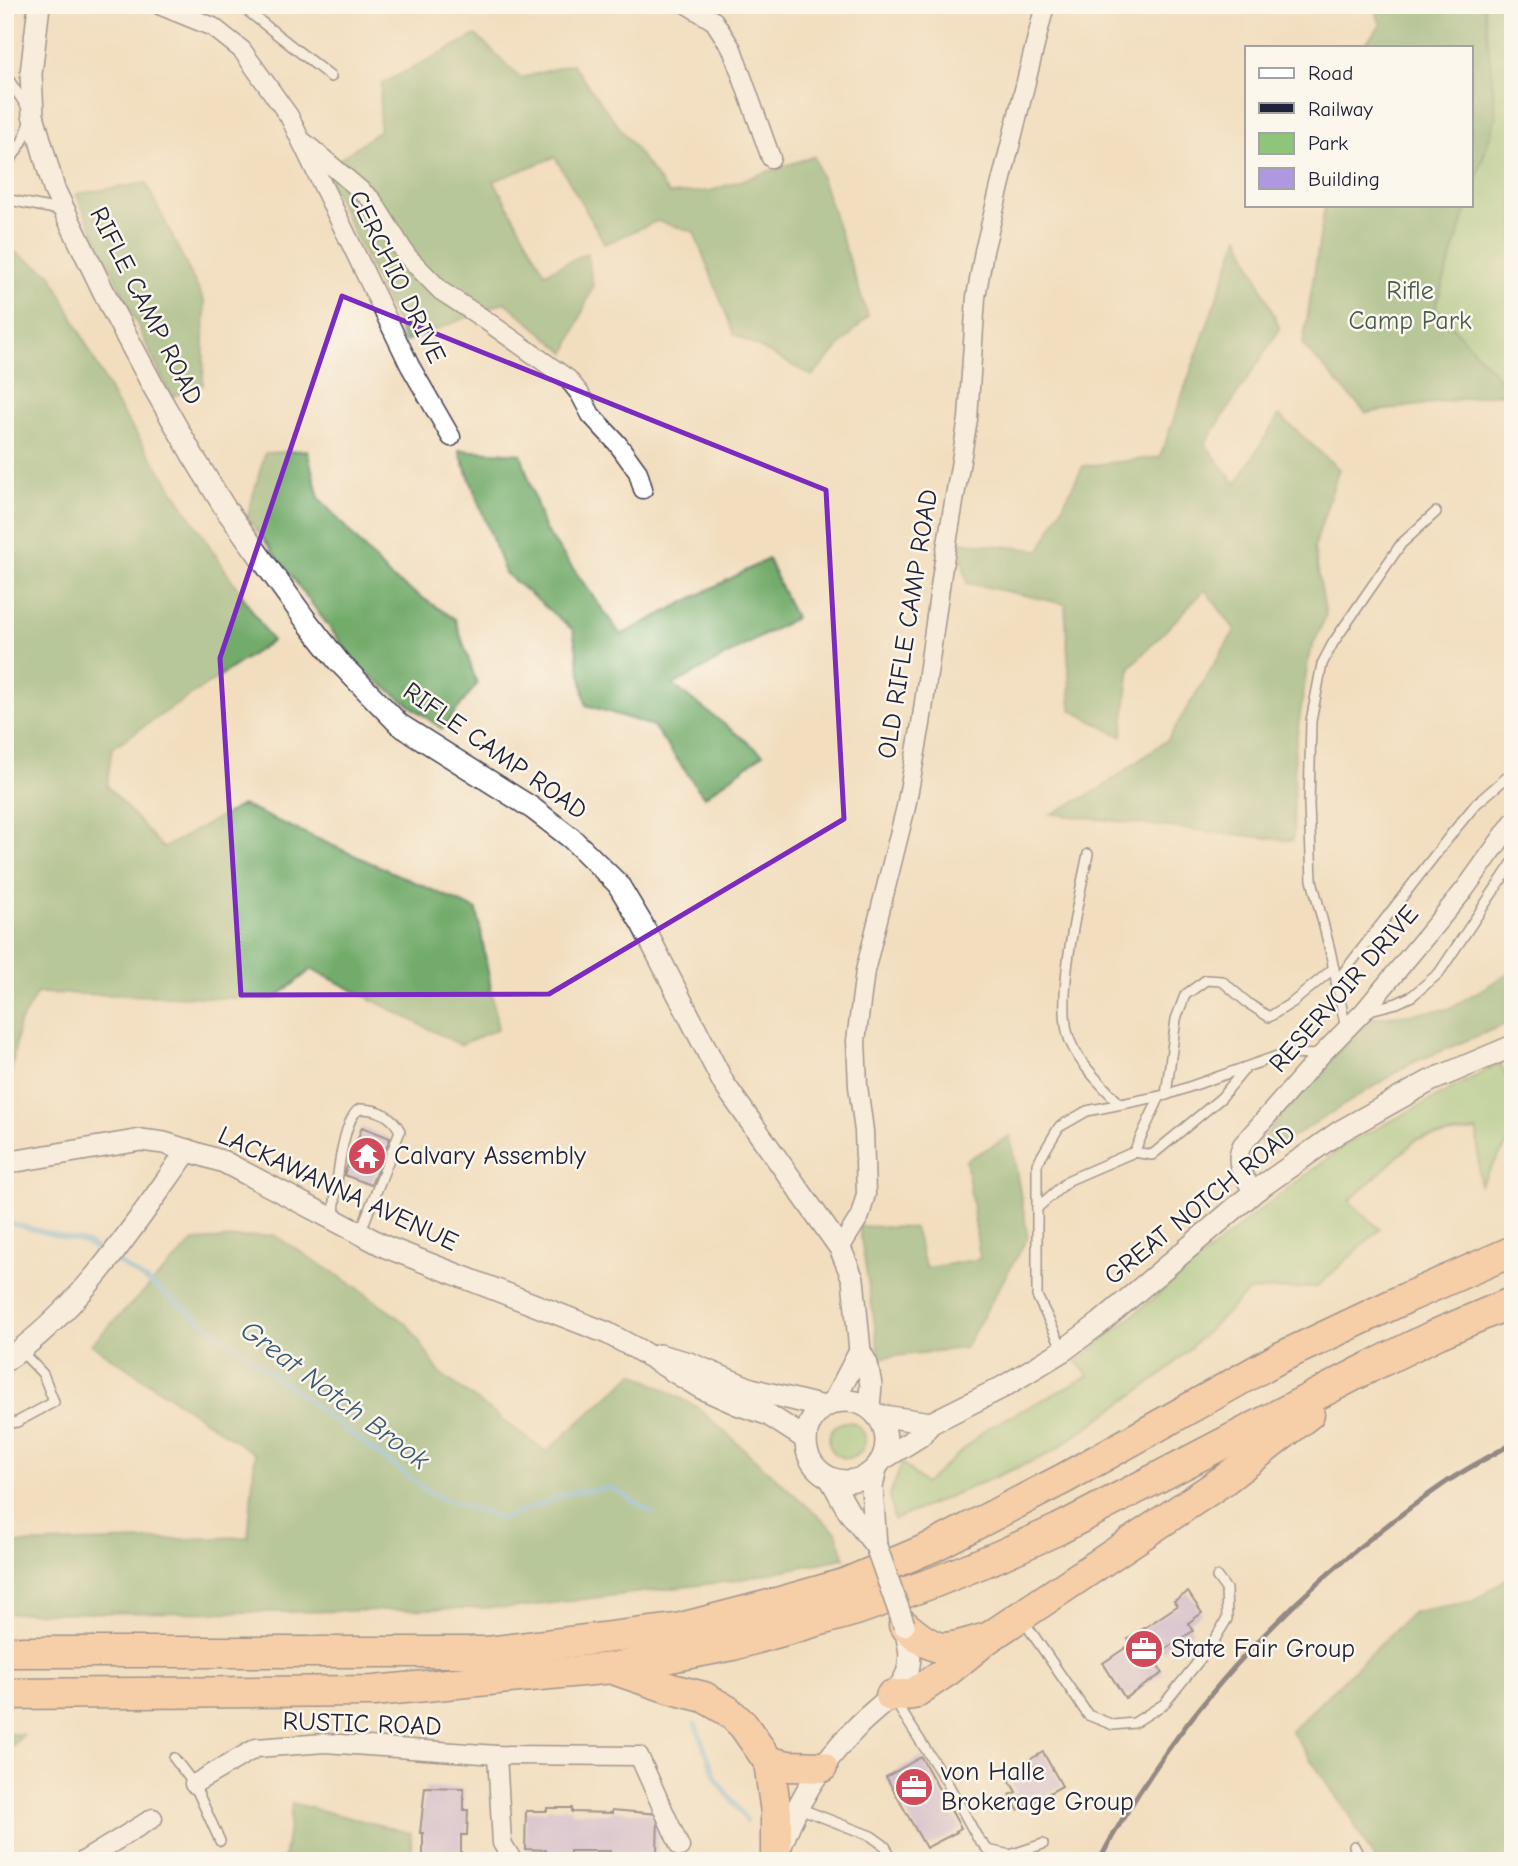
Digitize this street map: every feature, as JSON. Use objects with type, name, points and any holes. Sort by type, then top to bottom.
[{"type":"highway","points":[[5,1652],[487,1651],[677,1629],[773,1604],[844,1584],[934,1546],[1065,1478],[1279,1358],[1513,1251]]},
{"type":"highway","points":[[5,1694],[374,1691],[612,1668],[733,1645],[856,1610],[935,1582],[1059,1529],[1368,1368],[1437,1334],[1513,1302]]},
{"type":"highway","points":[[891,1696],[913,1694],[950,1670],[988,1638],[1224,1480],[1368,1368]]},
{"type":"highway","points":[[904,1625],[925,1643],[938,1648],[953,1648],[988,1638]]},
{"type":"highway","points":[[612,1668],[704,1697],[743,1725],[769,1762],[776,1813],[775,1860]]},
{"type":"highway","points":[[769,1762],[788,1766],[822,1767]]},
{"type":"street","name":"RIFLE CAMP ROAD","points":[[39,5],[31,74],[33,115],[54,189],[129,341],[193,457],[225,508],[305,619],[338,661],[400,725],[532,808],[571,838],[618,884],[642,924],[724,1084],[841,1248],[853,1279],[860,1351],[867,1364],[873,1411]]},
{"type":"street","name":"CERCHIO DRIVE","points":[[159,5],[213,27],[242,50],[289,116],[410,366],[451,437]]},
{"type":"street","points":[[688,5],[714,21],[732,49],[771,158]]},
{"type":"street","name":"OLD RIFLE CAMP ROAD","points":[[841,1248],[860,1216],[866,1194],[864,1131],[856,1041],[862,985],[906,807],[921,724],[942,572],[968,419],[976,297],[984,251],[1045,5]]},
{"type":"street","name":"CERCHIO DRIVE","points":[[300,139],[372,200],[407,256],[441,291],[568,379],[591,415],[617,443],[638,472],[643,489]]},
{"type":"street","name":"RESERVOIR DRIVE","points":[[1254,1192],[1240,1173],[1238,1157],[1242,1145],[1321,1055],[1364,1012],[1465,889],[1513,822]]},
{"type":"street","name":"GREAT NOTCH ROAD","points":[[880,1463],[920,1436],[931,1423],[1003,1387],[1064,1350],[1100,1323],[1254,1192],[1328,1139],[1430,1081],[1513,1045]]},
{"type":"street","name":"LACKAWANNA AVENUE","points":[[5,1163],[141,1140],[164,1143],[224,1162],[407,1256],[607,1333],[701,1388],[766,1413],[806,1439]]},
{"type":"street","points":[[12,1355],[89,1284],[188,1150]]},
{"type":"street","name":"LACKAWANNA AVENUE","points":[[637,1349],[690,1363],[751,1389],[829,1405]]},
{"type":"street","points":[[860,1351],[829,1405],[815,1416],[806,1439],[810,1458],[822,1473],[830,1478],[849,1482],[858,1480],[880,1463]]},
{"type":"street","points":[[829,1405],[851,1401],[873,1411],[931,1423]]},
{"type":"street","points":[[775,1860],[797,1808],[822,1767],[856,1727],[891,1696],[904,1680],[910,1661],[904,1625],[876,1546],[872,1487],[887,1436],[873,1411]]},
{"type":"street","points":[[830,1478],[849,1512],[876,1546]]},
{"type":"street","name":"RUSTIC ROAD","points":[[194,1784],[256,1748],[325,1743],[497,1755],[639,1756],[680,1847]]},
{"type":"street","points":[[497,1755],[502,1843],[513,1861]]},
{"type":"street","points":[[83,1861],[153,1818]]},
{"type":"lane","points":[[240,5],[331,77]]},
{"type":"lane","points":[[5,74],[33,115],[22,142],[5,169]]},
{"type":"lane","points":[[5,199],[65,212]]},
{"type":"lane","points":[[1346,1031],[1334,968],[1312,880],[1309,806],[1311,721],[1322,664],[1333,643],[1401,544],[1436,512]]},
{"type":"lane","points":[[1336,982],[1452,832],[1476,804],[1513,772]]},
{"type":"lane","points":[[1088,854],[1068,964],[1067,1031],[1080,1059],[1120,1104]]},
{"type":"lane","points":[[1364,1012],[1412,996],[1439,973],[1513,862]]},
{"type":"lane","points":[[1134,1152],[1163,1096],[1176,1019],[1185,995],[1206,981],[1222,981],[1269,1017],[1293,1002],[1334,968]]},
{"type":"lane","points":[[1064,1350],[1038,1296],[1037,1164],[1059,1127],[1087,1111],[1163,1096],[1283,1055],[1321,1055]]},
{"type":"lane","points":[[1037,1208],[1069,1180],[1134,1152],[1152,1156],[1211,1107],[1245,1068]]},
{"type":"lane","points":[[334,1219],[337,1176],[352,1115],[360,1109],[378,1111],[395,1122],[400,1131],[360,1233]]},
{"type":"lane","points":[[5,1424],[18,1422],[54,1402],[43,1374],[12,1355]]},
{"type":"lane","points":[[1020,1616],[1087,1715],[1113,1725],[1134,1723],[1164,1704],[1210,1647],[1227,1619],[1226,1589],[1217,1577]]},
{"type":"lane","points":[[891,1696],[948,1784],[977,1837],[988,1850],[1010,1855],[1042,1844]]},
{"type":"lane","points":[[174,1758],[194,1784],[220,1841]]},
{"type":"lane","points":[[797,1808],[871,1836],[885,1846],[894,1861]]},
{"type":"lane","points":[[1354,1846],[1362,1861]]},
{"type":"highlighted area","points":[[342,296],[826,490],[844,819],[549,994],[241,995],[220,658]]},
{"type":"green space","name":"Rifle Camp Park","points":[[1373,5],[1513,5],[1513,392],[1366,413],[1303,345],[1325,206],[1472,206],[1472,46],[1363,46],[1381,25]]},
{"type":"green space","points":[[1373,5],[1484,5],[1496,117],[1472,193],[1472,46],[1363,46],[1381,25]]},
{"type":"green space","points":[[476,35],[521,78],[572,64],[669,194],[710,191],[814,156],[868,316],[812,376],[734,334],[694,232],[657,221],[605,244],[555,157],[494,181],[545,273],[587,253],[593,286],[566,353],[505,302],[405,342],[324,170],[379,131],[381,84]]},
{"type":"green space","points":[[146,183],[205,303],[203,385],[171,397],[76,194]]},
{"type":"green space","points":[[1325,206],[1468,206],[1435,308],[1511,391],[1366,413],[1303,345]]},
{"type":"green space","points":[[1239,236],[1280,329],[1205,444],[1236,484],[1279,415],[1339,469],[1314,548],[1326,615],[1309,655],[1295,749],[1293,841],[1051,814],[1097,791],[1168,739],[1235,630],[1205,590],[1130,667],[1122,737],[1071,710],[1065,604],[967,583],[959,542],[1040,550],[1083,466],[1160,457]]},
{"type":"green space","points":[[5,246],[51,274],[116,403],[272,641],[112,748],[107,786],[163,848],[242,805],[477,910],[498,1029],[460,1045],[312,969],[274,999],[37,993],[19,1024],[5,1112]]},
{"type":"green space","points":[[307,450],[319,498],[390,577],[455,619],[477,684],[442,729],[360,668],[247,517],[265,453]]},
{"type":"green space","points":[[459,450],[521,454],[544,528],[621,635],[768,559],[795,618],[673,685],[763,754],[704,797],[653,726],[586,705],[573,630],[505,573]]},
{"type":"green space","points":[[1513,971],[1513,1021],[1410,1064],[1270,1151],[1260,1141],[1366,1019],[1448,1009]]},
{"type":"green space","points":[[1500,1063],[1513,1090],[1513,1135],[1480,1185],[1477,1131],[1417,1139],[1349,1201],[1380,1229],[1317,1287],[1249,1291],[1163,1374],[1049,1454],[894,1520],[890,1495],[902,1463],[925,1484],[986,1429],[1089,1376],[1077,1362],[1251,1217],[1342,1147]]},
{"type":"green space","points":[[1010,1136],[1028,1237],[965,1348],[880,1358],[859,1226],[914,1228],[926,1268],[980,1259],[966,1160]]},
{"type":"green space","points":[[274,1235],[355,1286],[408,1325],[440,1373],[546,1452],[634,1373],[697,1407],[836,1532],[845,1558],[732,1581],[521,1607],[299,1612],[5,1613],[5,1544],[248,1537],[255,1454],[91,1344],[194,1241]]},
{"type":"green space","points":[[847,1422],[860,1427],[865,1440],[860,1453],[847,1458],[834,1453],[829,1440],[834,1427]]},
{"type":"green space","points":[[1513,1574],[1513,1861],[1375,1861],[1352,1820],[1291,1731],[1413,1612],[1474,1601]]},
{"type":"green space","points":[[5,1734],[24,1734],[5,1754]]},
{"type":"green space","points":[[292,1803],[411,1833],[412,1861],[284,1861]]},
{"type":"building","name":"Calvary Assembly","points":[[362,1127],[390,1138],[371,1185],[344,1175]]},
{"type":"building","name":"State Fair Group","points":[[1188,1592],[1202,1613],[1188,1623],[1193,1631],[1157,1654],[1160,1658],[1155,1661],[1163,1673],[1125,1698],[1103,1663],[1131,1644],[1128,1639],[1177,1606],[1174,1601]]},
{"type":"building","points":[[1043,1752],[1062,1786],[1018,1810],[1010,1795],[1016,1792],[1009,1779],[1033,1766],[1029,1760]]},
{"type":"building","points":[[921,1757],[961,1828],[926,1848],[886,1777]]},
{"type":"building","points":[[425,1787],[464,1788],[464,1810],[468,1810],[467,1835],[461,1835],[461,1861],[423,1861],[423,1833],[420,1833]]},
{"type":"building","points":[[547,1808],[572,1808],[572,1812],[612,1813],[612,1810],[658,1814],[657,1854],[610,1857],[610,1851],[570,1851],[570,1855],[546,1854],[546,1850],[525,1849],[526,1811],[547,1811]]},
{"type":"waterway","name":"Great Notch Brook","points":[[5,1222],[86,1243],[107,1256]]},
{"type":"waterway","name":"Great Notch Brook","points":[[116,1261],[232,1343],[432,1495],[502,1519],[572,1492],[612,1488],[652,1513]]},
{"type":"waterway","name":"Great Notch Brook","points":[[695,1724],[717,1780],[747,1821]]},
{"type":"railway","points":[[1099,1861],[1132,1804],[1207,1698],[1296,1603],[1395,1519],[1456,1476],[1513,1443]]},
{"type":"place","name":"Calvary Assembly","points":[[367,1156]]},
{"type":"place","name":"State Fair Group","points":[[1144,1649]]},
{"type":"place","name":"von Halle Brokerage Group","points":[[914,1787]]}]
